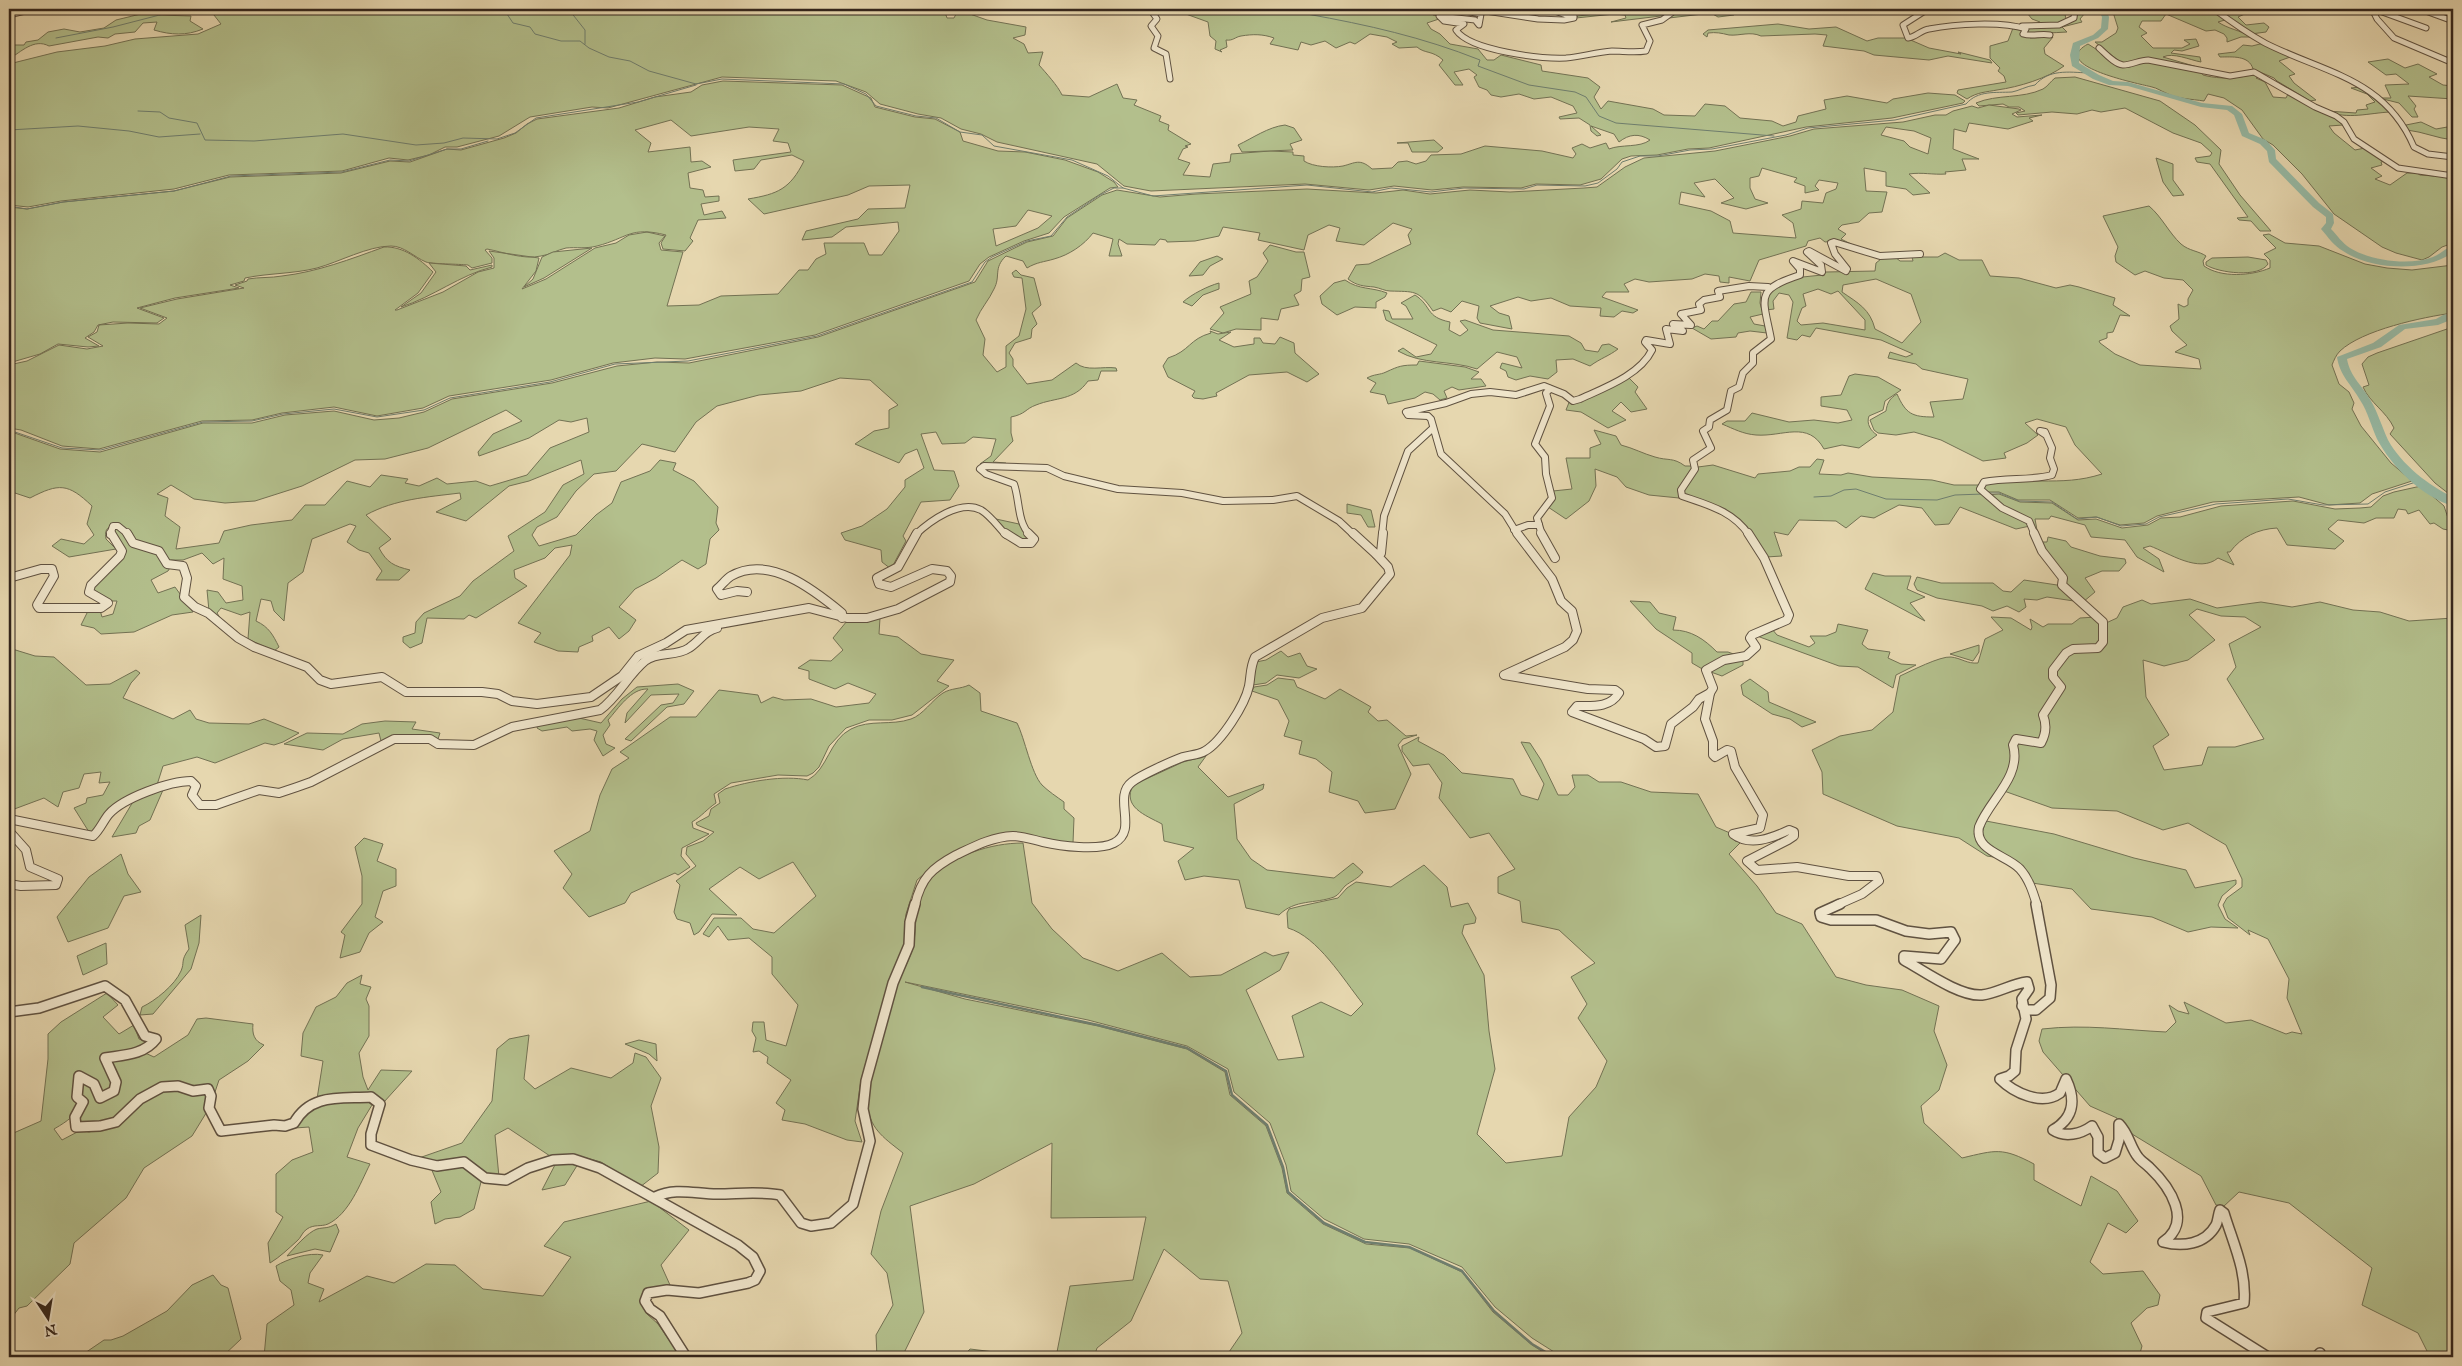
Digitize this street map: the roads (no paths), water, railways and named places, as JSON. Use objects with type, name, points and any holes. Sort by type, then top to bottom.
[{"type":"street","points":[[9,15],[33,9]]},
{"type":"street","points":[[1150,9],[1157,19],[1151,26],[1158,31],[1159,35],[1154,48],[1166,54],[1170,79]]},
{"type":"street","points":[[1454,9],[1481,14],[1479,25],[1471,19],[1439,16],[1444,21],[1464,24],[1456,30],[1462,38],[1503,49],[1510,53],[1566,58],[1612,52],[1646,52],[1650,41],[1642,25],[1667,18],[1674,12],[1670,9]]},
{"type":"street","points":[[1471,9],[1534,18],[1563,20],[1574,18],[1573,11],[1566,15],[1549,9]]},
{"type":"street","points":[[1670,9],[1680,9]]},
{"type":"street","points":[[1729,9],[1742,9]]},
{"type":"street","points":[[1774,9],[1782,9]]},
{"type":"street","points":[[1928,9],[1916,18],[1908,19],[1903,25],[1908,38],[1936,28],[1996,24],[2037,28],[2059,25],[2074,18],[2075,9]]},
{"type":"street","points":[[2214,9],[2238,28],[2266,43],[2310,59],[2350,78],[2389,106],[2409,135],[2414,147],[2428,154],[2453,157]]},
{"type":"street","points":[[2373,9],[2426,28]]},
{"type":"street","points":[[2373,9],[2377,19],[2394,38],[2453,63]]},
{"type":"street","points":[[2420,9],[2440,18],[2453,21]]},
{"type":"street","points":[[2022,26],[2026,28],[2023,32],[2026,36],[2032,37],[2042,33],[2050,35]]},
{"type":"street","points":[[2099,48],[2116,62],[2124,65],[2139,60],[2148,60],[2230,76],[2254,72],[2315,107],[2336,116],[2344,122],[2354,139],[2398,168],[2453,176]]},
{"type":"street","points":[[1710,693],[1699,699],[1693,707],[1671,724],[1665,746],[1661,748],[1636,736],[1594,722],[1572,712],[1577,706],[1604,705],[1612,702],[1619,693],[1616,690],[1597,691],[1531,677],[1504,675],[1566,647],[1573,640],[1577,631],[1577,624],[1572,611],[1561,601],[1552,579],[1514,530],[1506,514],[1440,454],[1428,416],[1408,414],[1406,412],[1446,403],[1471,394],[1490,392],[1516,395],[1544,386],[1564,394],[1573,401],[1643,365],[1651,355],[1652,350],[1645,342],[1646,340],[1670,344],[1666,329],[1683,332],[1684,330],[1673,324],[1691,325],[1681,314],[1701,310],[1699,304],[1704,300],[1720,297],[1718,291],[1751,284],[1768,287],[1779,281],[1800,275],[1800,269],[1793,261],[1822,272],[1821,265],[1807,252],[1809,251],[1846,271],[1847,269],[1835,254],[1831,243],[1834,242],[1880,256],[1920,254]]},
{"type":"street","points":[[1768,287],[1762,303],[1771,339],[1754,354],[1753,363],[1743,373],[1738,387],[1731,391],[1728,411],[1723,416],[1710,420],[1709,427],[1703,431],[1711,448],[1693,460],[1695,469],[1681,490],[1682,496],[1726,512],[1743,528],[1756,545],[1789,615],[1787,620],[1752,635],[1750,638],[1756,647],[1755,652],[1748,656],[1722,660],[1706,670],[1713,688],[1710,693],[1705,719],[1713,741],[1713,755],[1715,757],[1727,750],[1731,751],[1734,767],[1764,815],[1760,828],[1732,834],[1736,838],[1756,840],[1789,830],[1794,832],[1794,836],[1788,840],[1748,861],[1750,866],[1758,870],[1797,867],[1861,877],[1877,876],[1879,880],[1870,890],[1825,910],[1820,913],[1821,917],[1831,920],[1876,920],[1906,931],[1929,934],[1951,932],[1955,940],[1941,959],[1904,956],[1904,960],[1967,994],[1993,993],[2017,983],[2027,982],[2029,989],[2023,996],[2020,1005],[2026,1024],[2015,1056],[2017,1064],[2015,1072],[2009,1077],[2000,1079],[2003,1083],[2029,1096],[2048,1097],[2054,1097],[2060,1093],[2066,1079],[2071,1093],[2073,1108],[2071,1116],[2059,1128],[2053,1130],[2056,1133],[2077,1134],[2086,1132],[2092,1126],[2098,1137],[2098,1153],[2105,1158],[2116,1153],[2119,1124],[2128,1131],[2131,1147],[2168,1191],[2178,1214],[2179,1226],[2175,1234],[2163,1242],[2184,1247],[2194,1244],[2216,1225],[2220,1210],[2224,1213],[2241,1268],[2245,1295],[2244,1303],[2206,1312],[2206,1318],[2268,1357]]},
{"type":"street","points":[[1550,389],[1546,394],[1550,406],[1541,424],[1535,444],[1545,457],[1546,474],[1552,498],[1537,518],[1542,536],[1555,558]]},
{"type":"street","points":[[1376,554],[1381,553],[1384,516],[1408,451],[1432,429]]},
{"type":"street","points":[[2020,1005],[2026,1010],[2036,1010],[2050,998],[2051,985],[2035,902],[2024,873],[2015,863],[1986,846],[1979,840],[1978,834],[1985,811],[1991,806],[2017,762],[2017,753],[2013,745],[2016,739],[2041,743],[2044,739],[2047,728],[2043,715],[2060,687],[2053,676],[2053,670],[2066,653],[2073,649],[2098,648],[2103,642],[2103,622],[2090,609],[2067,592],[2062,585],[2063,578],[2042,551],[2029,521],[1997,505],[1986,497],[1980,489],[1984,482],[2001,478],[2028,479],[2052,475],[2054,469],[2050,458],[2053,452],[2052,445],[2046,435]]},
{"type":"street","points":[[9,578],[41,569],[52,569],[54,576],[39,600],[37,605],[39,608],[101,608],[108,603],[89,592],[90,585],[120,556],[122,551],[110,535],[113,526],[118,526],[129,535],[133,543],[159,551],[167,564],[183,566],[187,578],[184,597],[195,607],[208,613],[238,638],[254,648],[307,667],[320,680],[339,684],[372,677],[382,677],[406,692],[482,692],[498,694],[512,701],[525,703],[560,702],[591,697],[622,676],[638,656],[694,627],[736,622],[809,608],[822,608],[842,618],[859,619],[890,613],[931,589],[950,582],[951,576],[946,570],[939,568],[932,569],[891,587],[879,584],[877,578],[894,570],[914,536],[943,515],[962,507],[982,510],[989,514],[1004,534],[1025,544],[1031,543],[1034,539],[1022,527],[1018,494],[1014,484],[986,474],[980,469],[984,466],[1003,468],[1032,466],[1047,468],[1064,476],[1118,489],[1182,493],[1223,501],[1273,500],[1297,496],[1339,521],[1388,567],[1390,574],[1362,608],[1322,618],[1255,657],[1251,665],[1249,687],[1242,704],[1218,741],[1204,752],[1183,757],[1131,782],[1124,794],[1126,826],[1120,839],[1112,844],[1096,847],[1052,844],[1015,836],[987,840],[943,862],[920,884],[910,922],[909,945],[892,983],[866,1081],[863,1108],[870,1141],[853,1204],[844,1214],[831,1222],[811,1226],[801,1223],[780,1194],[764,1191],[714,1194],[684,1189],[665,1192],[655,1197]]},
{"type":"street","points":[[1514,530],[1528,525],[1539,525]]},
{"type":"street","points":[[747,592],[737,590],[721,595],[717,589],[724,581],[742,570],[756,569],[775,573],[800,582],[815,591],[842,613],[842,618]]},
{"type":"street","points":[[9,819],[93,836],[99,831],[110,812],[134,797],[184,781],[191,781],[196,786],[192,795],[200,805],[216,805],[259,790],[279,793],[311,782],[377,746],[394,739],[430,739],[438,744],[474,745],[512,727],[572,717],[600,710],[611,702],[644,662],[652,656],[678,653],[693,644],[702,633],[736,622]]},
{"type":"street","points":[[676,636],[697,630],[702,630],[702,633]]},
{"type":"street","points":[[9,832],[26,850],[30,867],[58,880],[56,885],[46,887],[9,884]]},
{"type":"street","points":[[9,1012],[39,1008],[105,986],[112,988],[127,999],[145,1036],[156,1039],[152,1046],[143,1051],[105,1058],[107,1066],[117,1084],[117,1089],[111,1095],[100,1098],[96,1085],[91,1080],[79,1076],[77,1097],[83,1102],[75,1117],[76,1127],[91,1128],[121,1119],[148,1091],[168,1086],[184,1085],[192,1091],[208,1089],[211,1096],[209,1108],[221,1131],[274,1125],[285,1126],[294,1123],[301,1111],[319,1100],[371,1097],[380,1104],[380,1115],[369,1136],[371,1146],[386,1153],[437,1166],[464,1162],[486,1178],[506,1180],[528,1168],[553,1160],[573,1159],[600,1168],[738,1245],[753,1257],[760,1272],[755,1280],[748,1283],[699,1293],[667,1290],[648,1293],[645,1301],[650,1309],[660,1316],[686,1357]]},
{"type":"street","points":[[2316,1357],[2320,1353],[2321,1357]]},
{"type":"waterway","points":[[56,38],[113,27],[183,9]]},
{"type":"waterway","points":[[509,9],[507,14],[513,23],[530,27],[535,34],[561,41],[580,41],[589,48],[609,57],[630,61],[649,71],[696,84],[722,79],[844,84],[866,94],[876,106],[916,116],[936,118],[960,132],[982,135],[994,146],[1072,160],[1108,176],[1123,188]]},
{"type":"waterway","points":[[571,9],[570,11],[585,30],[585,44]]},
{"type":"waterway","points":[[1307,9],[1305,10],[1307,14],[1395,32],[1458,52],[1480,60],[1478,66],[1529,85],[1575,92],[1586,97],[1599,116],[1616,123],[1774,136]]},
{"type":"waterway","points":[[2102,9],[2106,17],[2104,29],[2101,33],[2076,45],[2075,64],[2096,77],[2112,83],[2128,84],[2201,105],[2229,108],[2238,114],[2245,134],[2263,142],[2271,150],[2272,160],[2316,205],[2330,216],[2330,223],[2326,229],[2345,249],[2353,254],[2376,261],[2416,263],[2437,259],[2453,248]]},
{"type":"waterway","points":[[1123,188],[1153,196],[1307,185],[1372,192],[1391,188],[1431,192],[1464,188],[1524,189],[1537,185],[1585,186],[1598,183],[1617,169],[1622,162],[1640,156],[1658,156],[1690,150],[1712,149],[1786,135],[1808,128],[1895,120],[1966,104],[1981,94],[2012,92],[2035,85],[2046,76],[2053,74],[2066,72],[2088,73]]},
{"type":"waterway","points":[[138,111],[160,112],[169,118],[197,123],[205,140],[254,141],[343,134],[416,145],[444,143],[463,138],[497,139],[515,133],[536,118],[638,102],[696,85]]},
{"type":"waterway","points":[[9,130],[78,126],[129,131],[159,137],[200,134]]},
{"type":"waterway","points":[[9,206],[27,209],[63,202],[174,191],[231,176],[342,172],[390,160],[409,161],[447,149],[461,149],[488,141]]},
{"type":"waterway","points":[[9,430],[62,448],[101,450],[203,422],[252,421],[283,414],[334,409],[377,417],[424,410],[450,398],[550,382],[615,364],[688,361],[817,336],[972,282],[985,262],[992,257],[1027,241],[1051,236],[1067,217],[1100,195],[1114,188],[1123,188]]},
{"type":"waterway","points":[[2453,316],[2446,317],[2438,322],[2402,327],[2377,345],[2342,357],[2347,376],[2365,399],[2383,440],[2392,454],[2407,471],[2434,492],[2453,502]]},
{"type":"waterway","points":[[1988,493],[1999,493],[2019,501],[2052,502],[2077,519],[2097,517],[2121,526],[2146,524],[2159,517],[2216,504],[2288,499],[2323,505],[2368,504],[2385,492],[2419,481]]},
{"type":"waterway","points":[[1814,497],[1831,496],[1844,490],[1856,489],[1886,499],[1937,500],[1955,495],[1983,494]]},
{"type":"waterway","points":[[922,987],[1098,1025],[1187,1048],[1226,1071],[1232,1095],[1267,1125],[1283,1167],[1288,1192],[1324,1223],[1365,1242],[1409,1247],[1462,1271],[1494,1311],[1532,1344],[1554,1357]]}]
